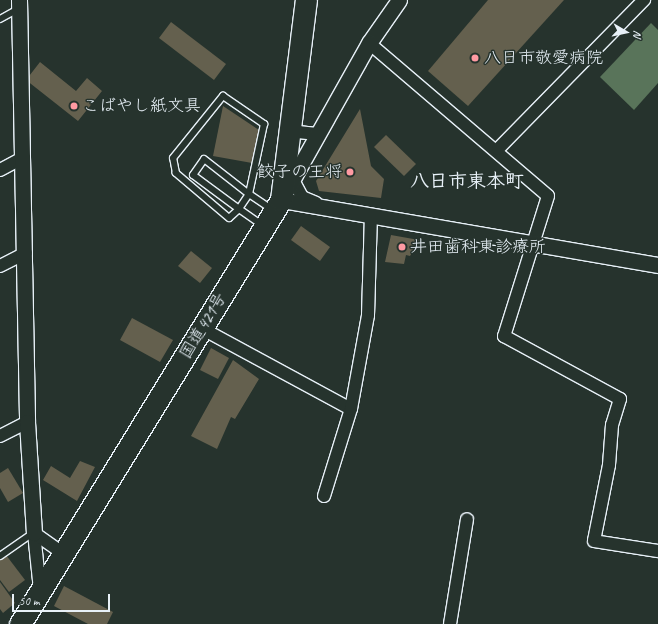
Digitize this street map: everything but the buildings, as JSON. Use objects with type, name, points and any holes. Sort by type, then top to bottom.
[{"type":"highway","name":"国道421号","points":[[20,624],[273,212],[290,122],[306,0]]},
{"type":"street","points":[[273,212],[369,43],[399,0]]},
{"type":"street","points":[[498,149],[644,0]]},
{"type":"street","points":[[19,4],[26,253],[27,422],[34,533],[40,590]]},
{"type":"street","points":[[369,43],[498,149],[548,196],[536,242],[504,336],[620,399],[594,541],[658,551]]},
{"type":"street","points":[[290,122],[298,132],[317,134]]},
{"type":"street","points":[[0,170],[24,157]]},
{"type":"street","points":[[292,178],[302,197],[319,204],[371,215],[536,242],[658,265]]},
{"type":"street","points":[[273,212],[319,204]]},
{"type":"street","points":[[324,496],[351,410],[368,315],[371,215]]},
{"type":"street","points":[[0,266],[26,253]]},
{"type":"street","points":[[201,328],[351,410]]},
{"type":"street","points":[[0,436],[27,422]]},
{"type":"street","points":[[450,624],[467,519]]},
{"type":"street","points":[[34,533],[63,553]]},
{"type":"lane","points":[[0,19],[19,4]]},
{"type":"lane","points":[[223,96],[264,124],[249,194],[238,208],[229,218],[176,173],[173,158],[223,96]]},
{"type":"lane","points":[[204,159],[273,212],[238,208],[193,175],[204,159]]},
{"type":"lane","points":[[0,556],[34,533]]},
{"type":"green space","points":[[651,23],[658,30],[658,83],[634,110],[600,77]]},
{"type":"place","name":"八日市敬愛病院","points":[[475,58]]},
{"type":"place","name":"こばやし紙文具","points":[[74,106]]},
{"type":"place","name":"餃子の王将","points":[[350,172]]},
{"type":"place","name":"井田歯科東診療所","points":[[402,247]]},
{"type":"district","name":"八日市東本町","points":[[467,182]]}]
